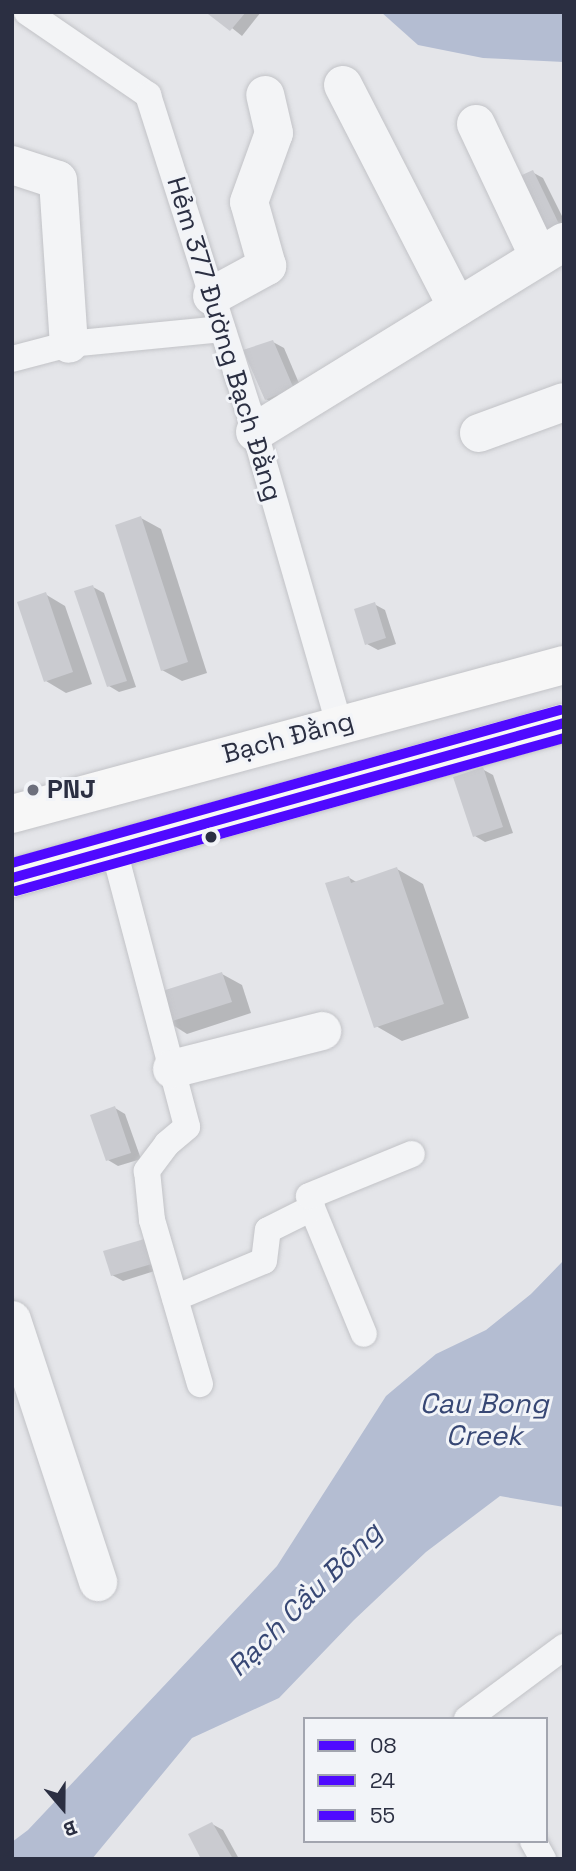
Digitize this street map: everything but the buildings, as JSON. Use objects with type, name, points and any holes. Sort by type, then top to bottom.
[{"type":"main road","name":"Bạch Đằng","points":[[12,814],[564,665]]},
{"type":"main road","points":[[12,878],[564,723]]},
{"type":"street","points":[[343,85],[457,307]]},
{"type":"street","points":[[217,312],[267,266],[249,202],[274,133],[265,95]]},
{"type":"street","points":[[255,432],[551,249],[476,124]]},
{"type":"street","points":[[12,165],[58,180],[69,344]]},
{"type":"street","points":[[479,433],[564,402]]},
{"type":"street","points":[[172,1069],[322,1031]]},
{"type":"street","points":[[12,1320],[98,1582]]},
{"type":"lane","name":"Hẻm 377 Đường Bạch Đằng","points":[[27,12],[148,95],[255,432],[339,724]]},
{"type":"lane","points":[[12,359],[217,312]]},
{"type":"lane","points":[[114,850],[187,1126],[147,1171],[152,1220],[200,1384]]},
{"type":"lane","points":[[363,1334],[309,1196],[412,1154]]},
{"type":"lane","points":[[175,1298],[264,1261],[268,1230],[312,1209]]},
{"type":"lane","points":[[470,1717],[564,1647]]},
{"type":"lane","points":[[534,1843],[543,1859]]},
{"type":"water","points":[[381,12],[564,12],[564,62],[483,58],[418,45]]},
{"type":"water","name":"Cau Bong Creek","points":[[564,1260],[564,1507],[500,1496],[426,1552],[354,1620],[279,1698],[192,1738],[92,1859],[12,1859],[12,1842],[28,1830],[277,1566],[386,1396],[436,1354],[486,1330],[531,1294]]},
{"type":"transit line","name":"55","points":[[12,863],[560,710]]},
{"type":"transit line","name":"08","points":[[12,878],[564,723]]},
{"type":"transit line","name":"24","points":[[16,891],[564,738]]},
{"type":"place","name":"PNJ","points":[[33,790]]},
{"type":"water label","name":"Rạch Cầu Bông","points":[[304,1599]]}]
